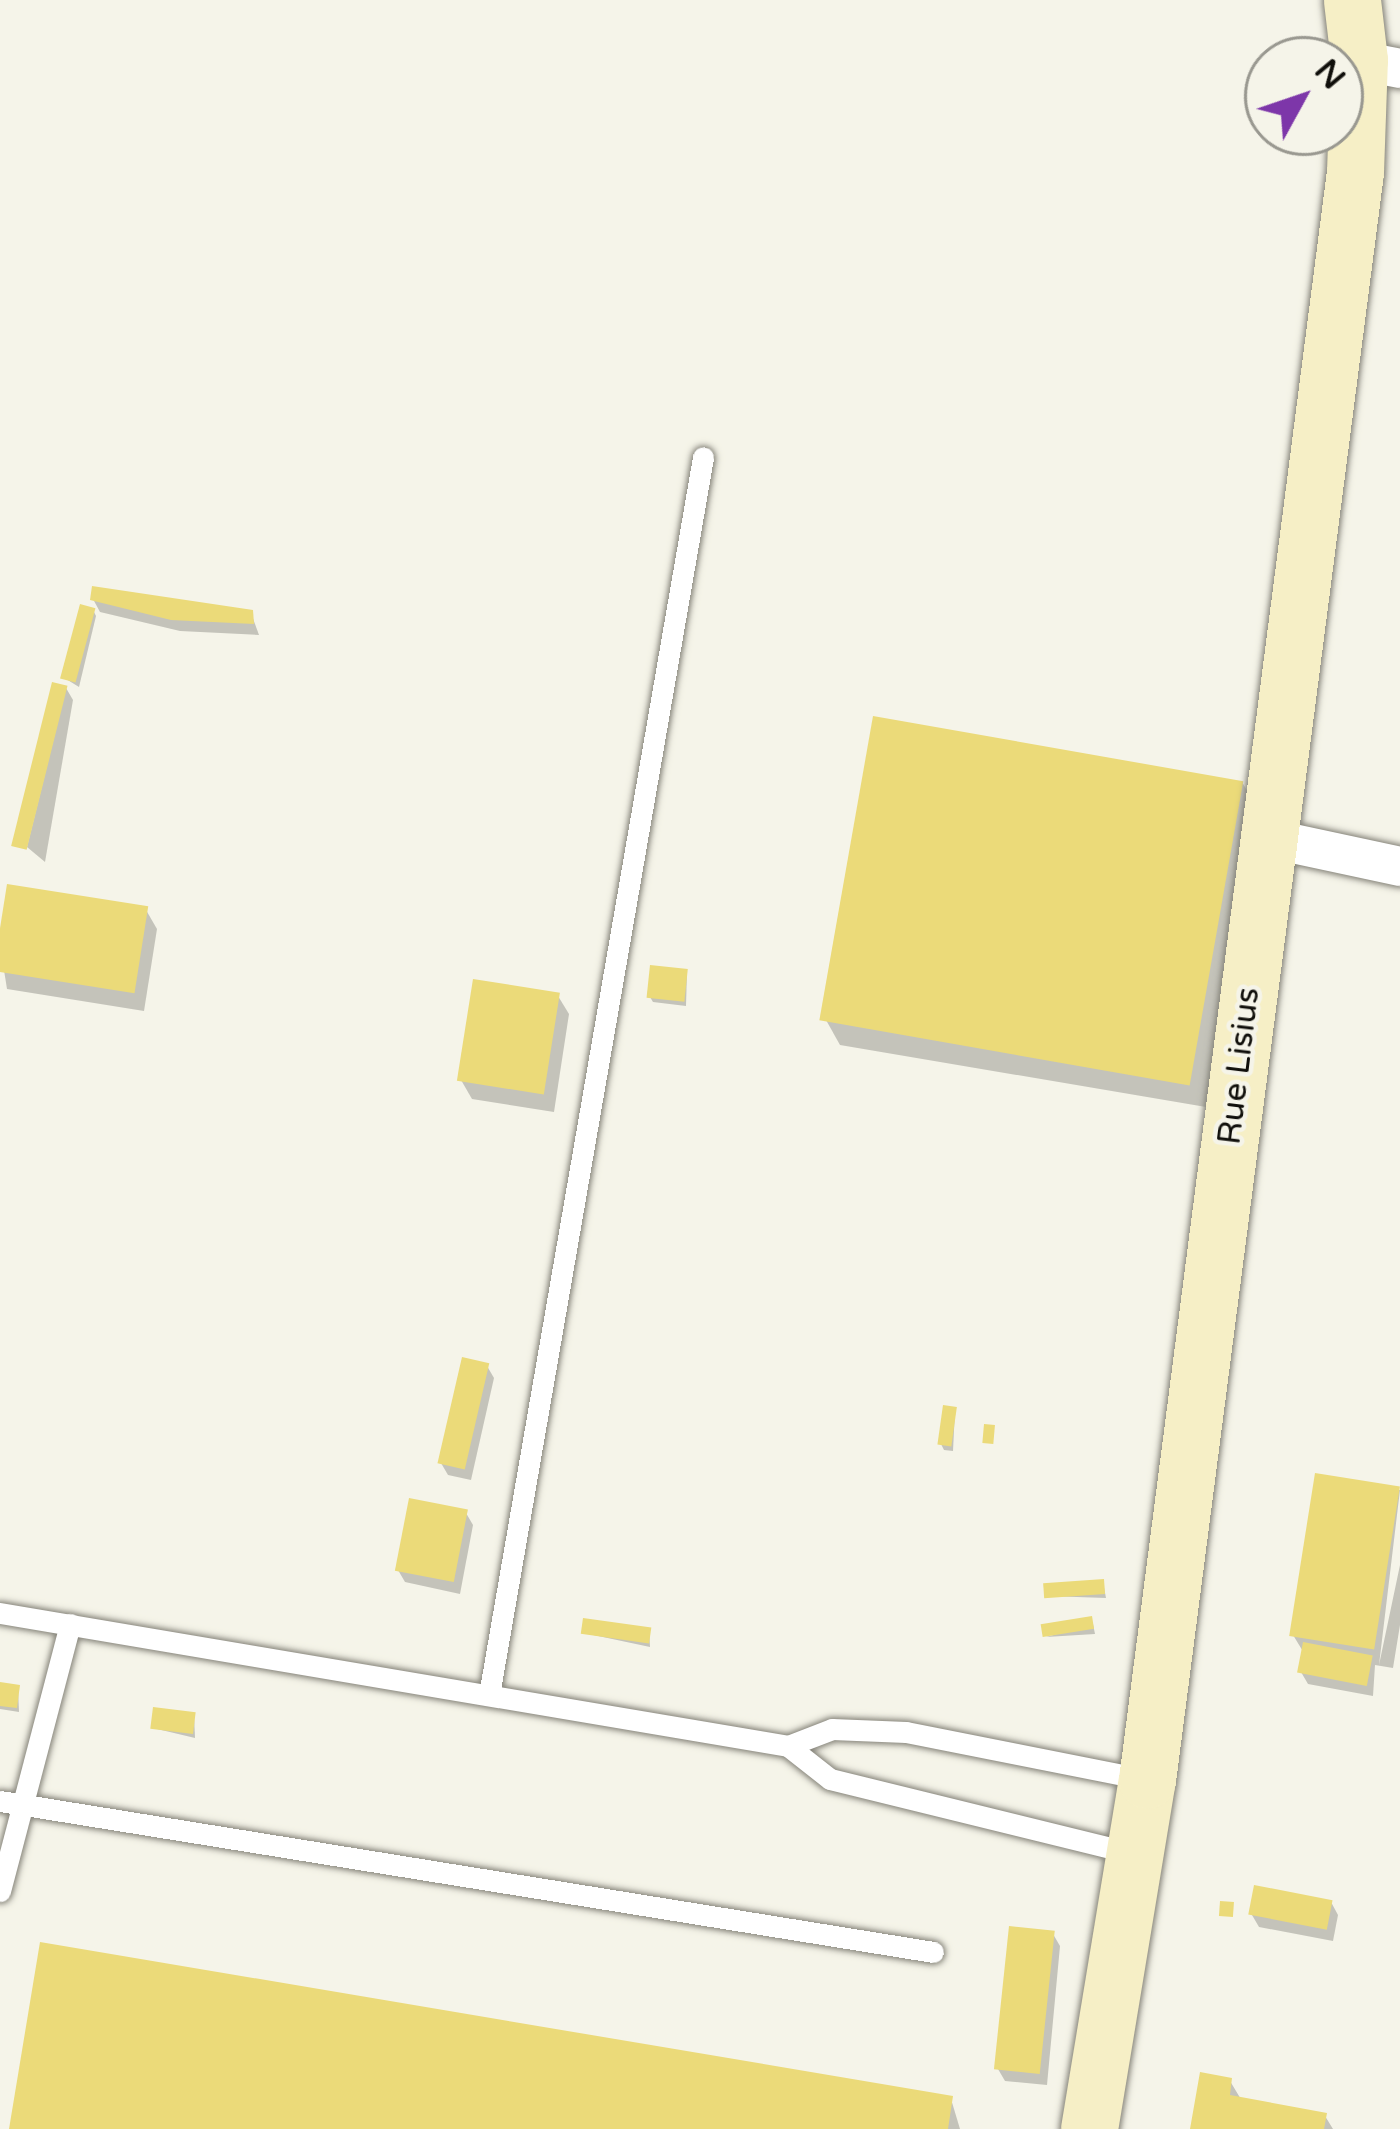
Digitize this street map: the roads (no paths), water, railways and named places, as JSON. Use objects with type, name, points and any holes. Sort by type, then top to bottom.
[{"type":"street","name":"Rue Lisius","points":[[1089,2129],[1147,1780],[1355,172],[1380,64],[1352,0]]},
{"type":"street","points":[[1269,838],[1400,866]]},
{"type":"lane","points":[[489,1695],[703,458]]},
{"type":"lane","points":[[0,1612],[788,1746],[830,1779],[1132,1853]]},
{"type":"lane","points":[[0,1891],[11,1804],[70,1624]]},
{"type":"lane","points":[[788,1746],[832,1729],[906,1732],[1147,1780]]},
{"type":"lane","points":[[11,1804],[933,1952]]}]
